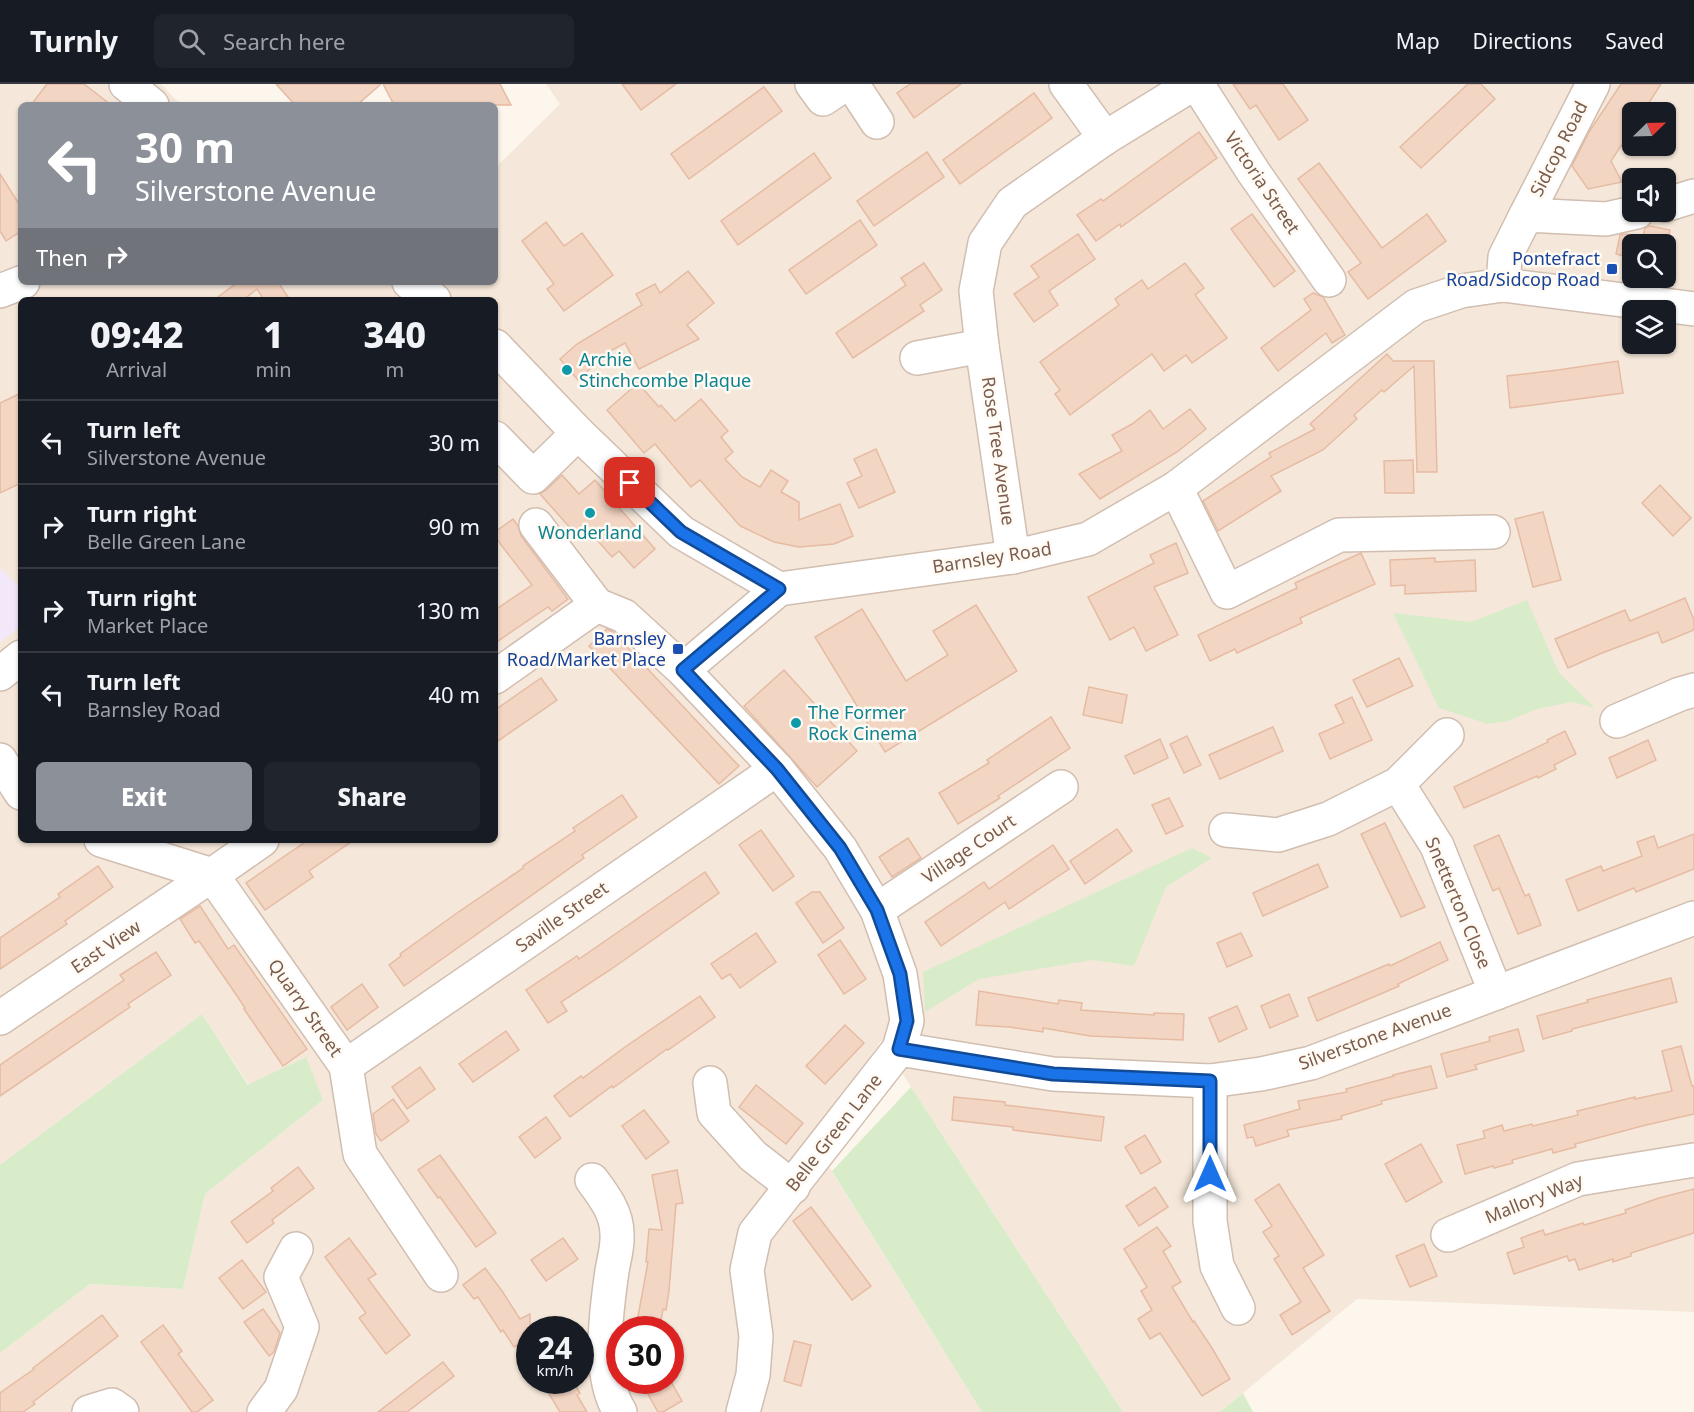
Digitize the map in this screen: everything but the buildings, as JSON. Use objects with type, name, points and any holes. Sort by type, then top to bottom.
[{"type":"street","points":[[126,84],[148,102]]},
{"type":"street","points":[[812,84],[823,99],[845,84]]},
{"type":"street","points":[[852,84],[877,122]]},
{"type":"street","points":[[1066,84],[1105,138]]},
{"type":"street","name":"Rose Tree Avenue","points":[[1013,557],[976,291],[985,243],[1012,203],[1105,138],[1195,84]]},
{"type":"street","name":"Victoria Street","points":[[1195,84],[1329,280]]},
{"type":"street","name":"Sidcop Road","points":[[1503,285],[1505,257],[1593,84]]},
{"type":"street","points":[[1676,202],[1694,196]]},
{"type":"street","points":[[1526,215],[1606,219],[1622,215]]},
{"type":"street","points":[[0,291],[18,284]]},
{"type":"street","points":[[413,285],[430,297]]},
{"type":"street","name":"Barnsley Road","points":[[779,589],[1013,557],[1088,539],[1176,488],[1416,306],[1461,291],[1503,285],[1694,309]]},
{"type":"street","points":[[917,358],[982,346]]},
{"type":"street","points":[[498,349],[578,433],[681,532],[779,589],[683,670]]},
{"type":"street","points":[[498,441],[533,477],[578,433]]},
{"type":"street","points":[[1176,488],[1227,592],[1339,535],[1494,532]]},
{"type":"street","points":[[498,675],[597,605],[536,525]]},
{"type":"street","name":"Belle Green Lane","points":[[597,605],[624,616],[683,670],[777,769],[840,848],[877,910],[900,974],[907,1021],[899,1049],[756,1233],[747,1270],[756,1336],[753,1375],[743,1412]]},
{"type":"street","points":[[0,674],[18,659]]},
{"type":"street","points":[[1617,721],[1694,690]]},
{"type":"street","points":[[1226,830],[1278,835],[1328,819],[1398,784],[1448,735]]},
{"type":"street","points":[[0,760],[18,788]]},
{"type":"street","name":"Saville Street","points":[[346,1066],[777,769]]},
{"type":"street","name":"Snetterton Close","points":[[1398,784],[1437,846],[1496,993]]},
{"type":"street","name":"Village Court","points":[[877,910],[1061,787]]},
{"type":"street","points":[[111,843],[212,875]]},
{"type":"street","name":"East View","points":[[0,1018],[258,843]]},
{"type":"street","name":"Quarry Street","points":[[212,875],[346,1066],[360,1154],[441,1275]]},
{"type":"street","name":"Silverstone Avenue","points":[[899,1049],[1053,1074],[1210,1081],[1261,1074],[1311,1063],[1496,993],[1691,927]]},
{"type":"street","points":[[1210,1081],[1210,1221],[1217,1266],[1238,1308]]},
{"type":"street","points":[[710,1083],[714,1113],[753,1156],[793,1187]]},
{"type":"street","name":"Mallory Way","points":[[1448,1235],[1578,1179],[1694,1160]]},
{"type":"street","points":[[592,1180],[610,1204],[618,1233],[607,1308],[605,1368],[620,1412]]},
{"type":"street","points":[[264,1412],[281,1389],[302,1327],[281,1277],[296,1249]]},
{"type":"street","points":[[89,1412],[112,1405],[122,1412]]},
{"type":"shaded area","points":[[0,84],[161,84],[178,102],[18,102],[18,285],[498,285],[498,165],[560,104],[546,84],[1694,84],[1694,1312],[1357,1299],[1220,1412],[1123,1412],[881,1041],[813,1141],[982,1412],[0,1412],[0,1353],[90,1284],[183,1289],[205,1194],[323,1100],[249,1085],[202,1014],[0,1165]]},
{"type":"shaded area","points":[[0,568],[18,586],[18,628],[0,642]]},
{"type":"green space","points":[[1527,600],[1559,673],[1595,708],[1572,702],[1537,709],[1508,721],[1488,724],[1439,708],[1393,613],[1471,622]]},
{"type":"green space","points":[[1192,848],[1212,858],[1166,887],[1134,966],[1093,960],[979,979],[925,1012],[923,972]]},
{"type":"green space","points":[[202,1014],[248,1085],[306,1057],[323,1100],[205,1194],[183,1289],[90,1284],[0,1353],[0,1165]]},
{"type":"green space","points":[[911,1087],[1123,1412],[982,1412],[832,1171]]},
{"type":"green space","points":[[1243,1393],[1253,1412],[1220,1412]]},
{"type":"place","name":"Pontefract Road/Sidcop Road","points":[[1612,269]]},
{"type":"place","name":"Archie Stinchcombe Plaque","points":[[567,370]]},
{"type":"place","name":"Wonderland","points":[[590,513]]},
{"type":"place","name":"Barnsley Road/Market Place","points":[[678,649]]},
{"type":"place","name":"The Former Rock Cinema","points":[[796,723]]},
{"type":"route","points":[[630,483],[681,532],[779,589],[683,670],[777,769],[840,848],[877,910],[900,974],[907,1021],[899,1049],[1053,1074],[1210,1081],[1210,1174]]}]
